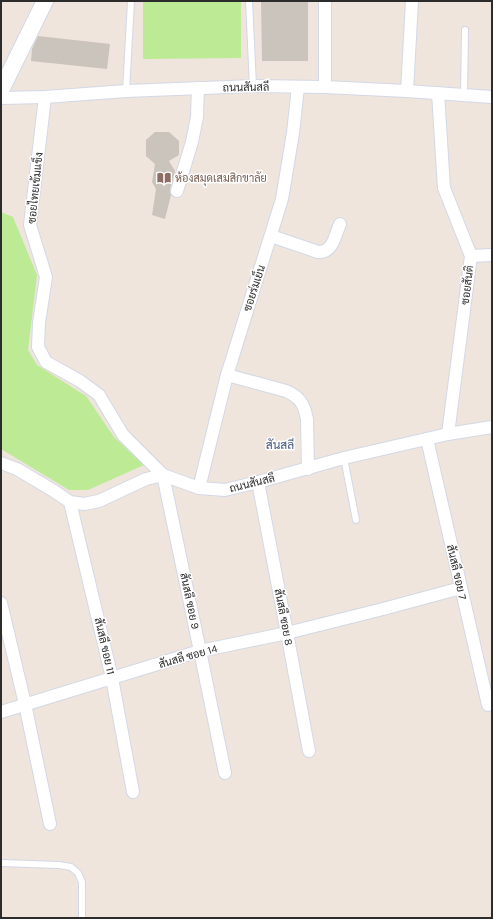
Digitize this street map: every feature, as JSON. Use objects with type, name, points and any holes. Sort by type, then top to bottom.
[{"type":"street","points":[[1,90],[45,1]]},
{"type":"street","points":[[325,1],[325,87]]},
{"type":"street","points":[[407,91],[412,1]]},
{"type":"street","name":"ถนนสันสลี","points":[[1,98],[253,86],[325,87],[492,97]]},
{"type":"street","name":"ซอยร่มเย็น","points":[[199,488],[227,375],[282,199],[293,133],[298,87]]},
{"type":"street","points":[[177,191],[192,142],[197,117],[198,88]]},
{"type":"street","name":"ซอยสันติ","points":[[438,93],[444,188],[471,256],[448,434]]},
{"type":"street","name":"ซอยไทยเข้มแข็ง","points":[[45,97],[30,226],[46,277],[39,323],[38,347],[46,362],[80,381],[99,395],[123,435],[163,475]]},
{"type":"street","points":[[271,236],[322,252],[328,249],[332,244],[340,224]]},
{"type":"street","points":[[471,256],[492,255]]},
{"type":"street","points":[[227,375],[286,391],[294,394],[299,399],[303,405],[307,419],[308,469]]},
{"type":"street","name":"ถนนสันสลี","points":[[163,475],[199,488],[225,490],[308,469],[344,458],[448,434],[492,427]]},
{"type":"street","name":"สันสลี ซอย 7","points":[[427,439],[488,705]]},
{"type":"street","points":[[1,463],[17,469],[70,502],[84,504],[99,501],[146,479],[163,475]]},
{"type":"street","name":"สันสลี ซอย 9","points":[[163,475],[225,773]]},
{"type":"street","name":"สันสลี ซอย 8","points":[[258,482],[309,751]]},
{"type":"street","name":"สันสลี ซอย 11","points":[[70,502],[112,678],[133,792]]},
{"type":"street","name":"สันสลี ซอย 14","points":[[1,712],[200,651],[287,633],[461,588]]},
{"type":"street","points":[[1,603],[25,704],[50,824]]},
{"type":"lane","points":[[126,91],[131,1]]},
{"type":"lane","points":[[250,1],[253,86]]},
{"type":"lane","points":[[464,95],[466,30]]},
{"type":"lane","points":[[344,458],[356,520]]},
{"type":"lane","points":[[1,863],[59,865],[71,867],[75,870],[82,882],[82,918]]},
{"type":"green space","points":[[143,1],[241,1],[241,58],[143,59]]},
{"type":"green space","points":[[1,212],[13,217],[37,275],[28,350],[37,365],[86,396],[114,437],[144,465],[88,490],[69,490],[1,449]]},
{"type":"building","points":[[261,1],[308,1],[308,61],[262,61]]},
{"type":"building","points":[[38,36],[110,44],[107,69],[31,61],[32,49]]},
{"type":"building","name":"ห้องสมุดเสมสิกขาลัย","points":[[155,132],[169,132],[179,141],[179,155],[169,161],[175,171],[170,189],[171,195],[165,219],[152,215],[156,189],[152,182],[155,164],[146,156],[146,140]]},
{"type":"place","name":"ห้องสมุดเสมสิกขาลัย","points":[[164,178]]},
{"type":"district","name":"สันสลี","points":[[280,445]]}]
